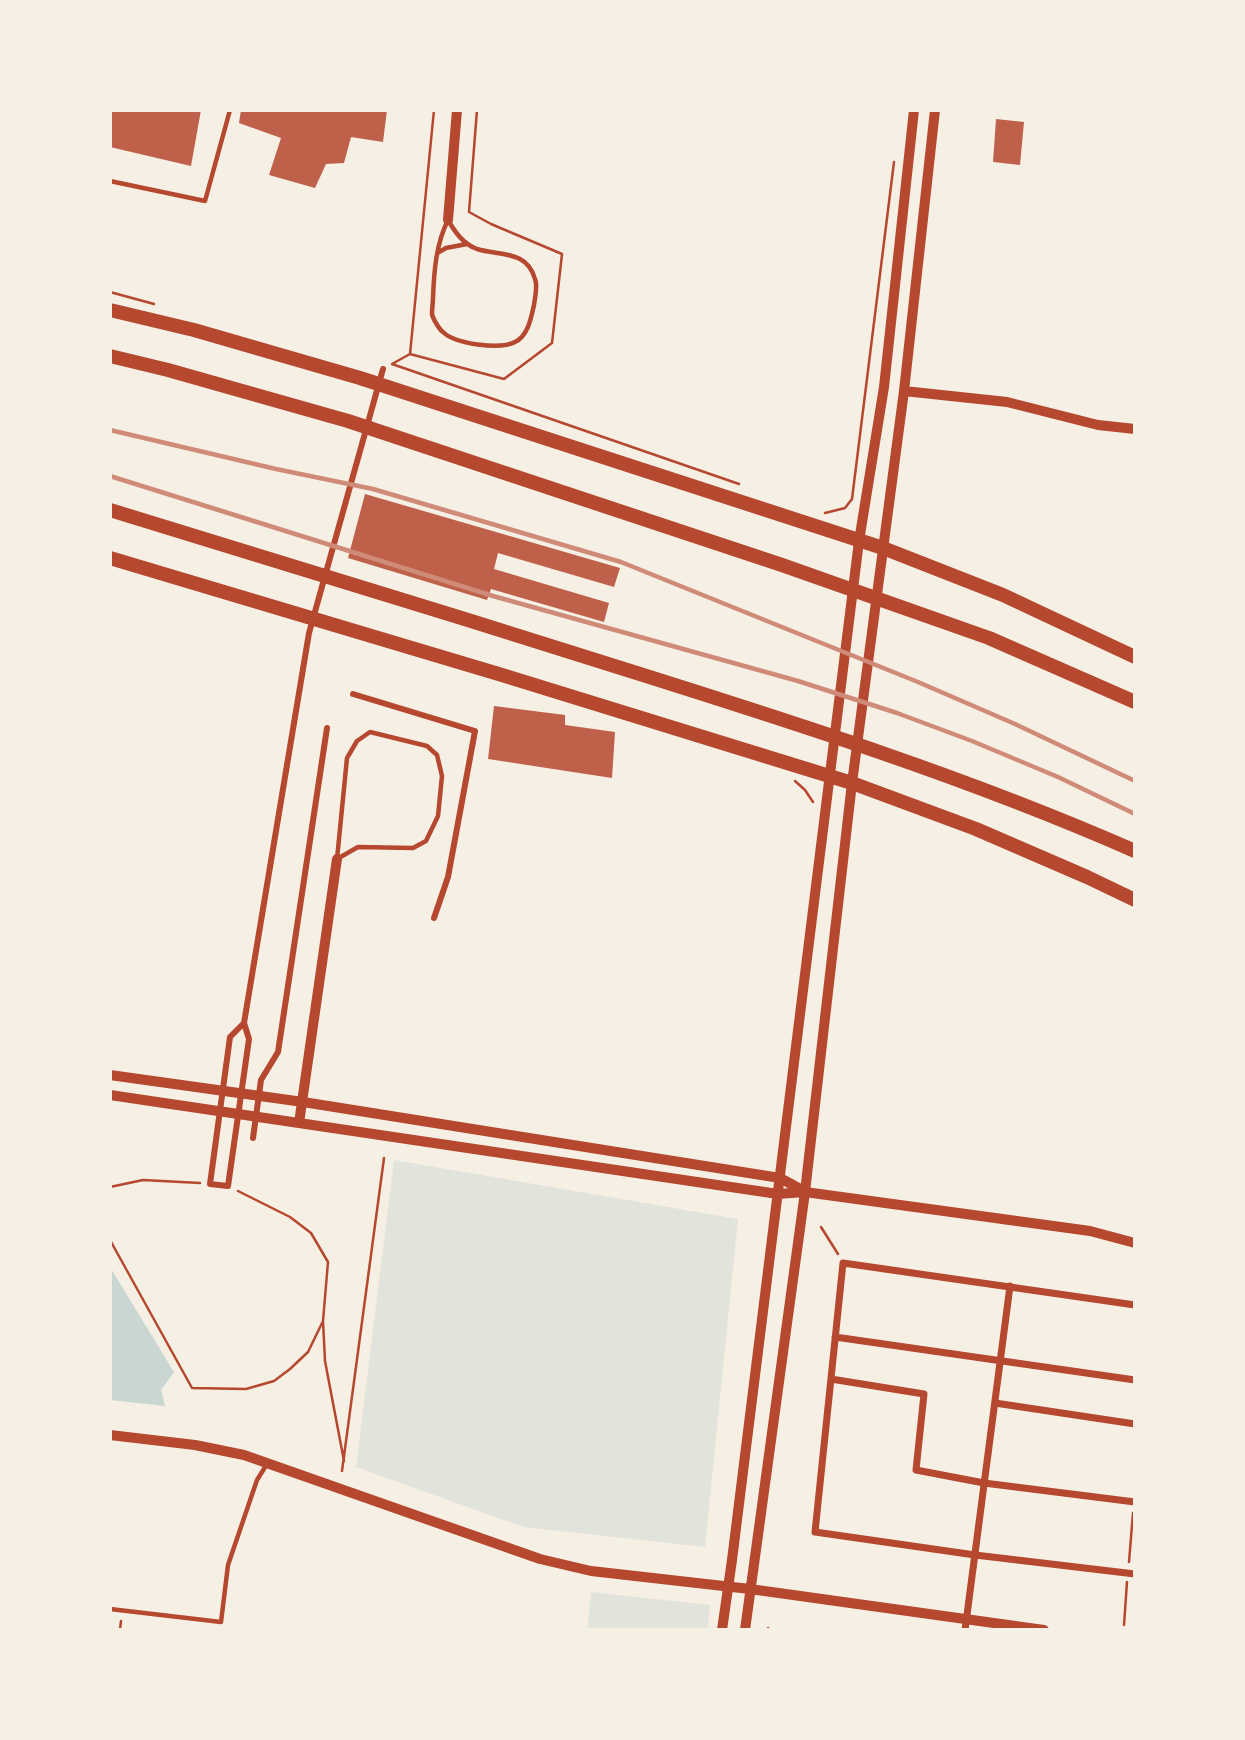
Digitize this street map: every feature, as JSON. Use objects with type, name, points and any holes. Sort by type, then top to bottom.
[{"type":"highway","points":[[110,310],[194,330],[360,378],[882,554],[1003,595],[1135,657]]},
{"type":"highway","points":[[110,318],[194,330]]},
{"type":"highway","points":[[110,356],[348,421],[782,565],[989,638],[1135,702]]},
{"type":"highway","points":[[110,510],[799,724],[990,791],[1135,850]]},
{"type":"highway","points":[[110,558],[852,780],[1087,877],[1135,900]]},
{"type":"street","points":[[448,220],[457,110]]},
{"type":"street","points":[[722,1630],[858,546],[884,387],[914,110]]},
{"type":"street","points":[[745,1630],[805,1192],[852,780],[904,391],[935,110]]},
{"type":"street","points":[[244,1023],[230,1037],[211,1184],[228,1186],[249,1039],[244,1023],[309,633],[383,369]]},
{"type":"street","points":[[904,391],[1007,402],[1098,425],[1135,429]]},
{"type":"street","points":[[353,694],[475,731],[448,877],[434,918]]},
{"type":"street","points":[[253,1138],[261,1080],[278,1052],[327,728]]},
{"type":"street","points":[[299,1123],[337,859]]},
{"type":"street","points":[[110,1074],[780,1178],[805,1192]]},
{"type":"street","points":[[110,1095],[778,1194],[805,1192],[1090,1231],[1135,1243]]},
{"type":"street","points":[[1131,1574],[815,1532],[843,1263],[1135,1306]]},
{"type":"street","points":[[966,1624],[1010,1286]]},
{"type":"street","points":[[835,1336],[1135,1380]]},
{"type":"street","points":[[831,1379],[925,1394],[916,1470],[984,1483],[1134,1502]]},
{"type":"street","points":[[995,1403],[1135,1424]]},
{"type":"street","points":[[110,1435],[244,1455],[540,1559],[591,1571],[750,1589],[966,1624],[1044,1630]]},
{"type":"lane","points":[[110,181],[205,201],[230,110]]},
{"type":"lane","points":[[448,220],[457,236],[467,244],[477,249],[506,253],[519,258],[528,266],[536,280],[531,318],[527,329],[515,342],[496,346],[457,341],[442,332],[432,315],[434,268],[439,253],[440,235],[448,220]]},
{"type":"lane","points":[[439,253],[446,248],[467,244]]},
{"type":"lane","points":[[370,732],[427,746],[437,755],[442,776],[438,816],[426,841],[413,848],[358,847],[337,859],[347,758],[357,740],[370,732]]},
{"type":"lane","points":[[110,1609],[221,1622],[228,1565],[257,1480],[268,1463]]},
{"type":"path","points":[[410,354],[435,110]]},
{"type":"path","points":[[477,110],[469,212],[491,225],[562,254],[552,343],[504,379],[410,354],[392,364],[745,486]]},
{"type":"path","points":[[823,513],[845,508],[852,499],[896,150]]},
{"type":"path","points":[[342,1471],[384,1158]]},
{"type":"path","points":[[110,1187],[143,1180],[211,1184]]},
{"type":"path","points":[[228,1186],[290,1217],[311,1233],[328,1262],[323,1321],[325,1360],[344,1461]]},
{"type":"path","points":[[821,1227],[843,1263]]},
{"type":"path","points":[[110,1240],[192,1388],[246,1390],[274,1381],[308,1352],[323,1321]]},
{"type":"path","points":[[1124,1625],[1131,1574],[1134,1502]]},
{"type":"shaded area","points":[[394,1160],[738,1219],[705,1547],[523,1527],[356,1467]]},
{"type":"shaded area","points":[[110,1267],[174,1372],[161,1390],[165,1406],[110,1400]]},
{"type":"shaded area","points":[[591,1592],[710,1605],[708,1630],[587,1630]]},
{"type":"building","points":[[110,110],[201,110],[191,166],[110,147]]},
{"type":"building","points":[[241,110],[387,110],[383,142],[351,137],[344,163],[326,164],[315,188],[269,175],[281,138],[239,123]]},
{"type":"building","points":[[996,119],[1024,122],[1020,165],[993,162]]},
{"type":"building","points":[[365,494],[620,568],[614,587],[498,553],[494,569],[609,603],[604,622],[491,589],[487,600],[348,558]]},
{"type":"building","points":[[494,706],[565,715],[565,725],[615,732],[612,778],[488,759]]},
{"type":"railway","points":[[110,430],[373,489],[621,562],[918,682],[1135,781]]},
{"type":"railway","points":[[110,476],[493,596],[798,681],[897,713],[1058,777],[1135,814]]}]
